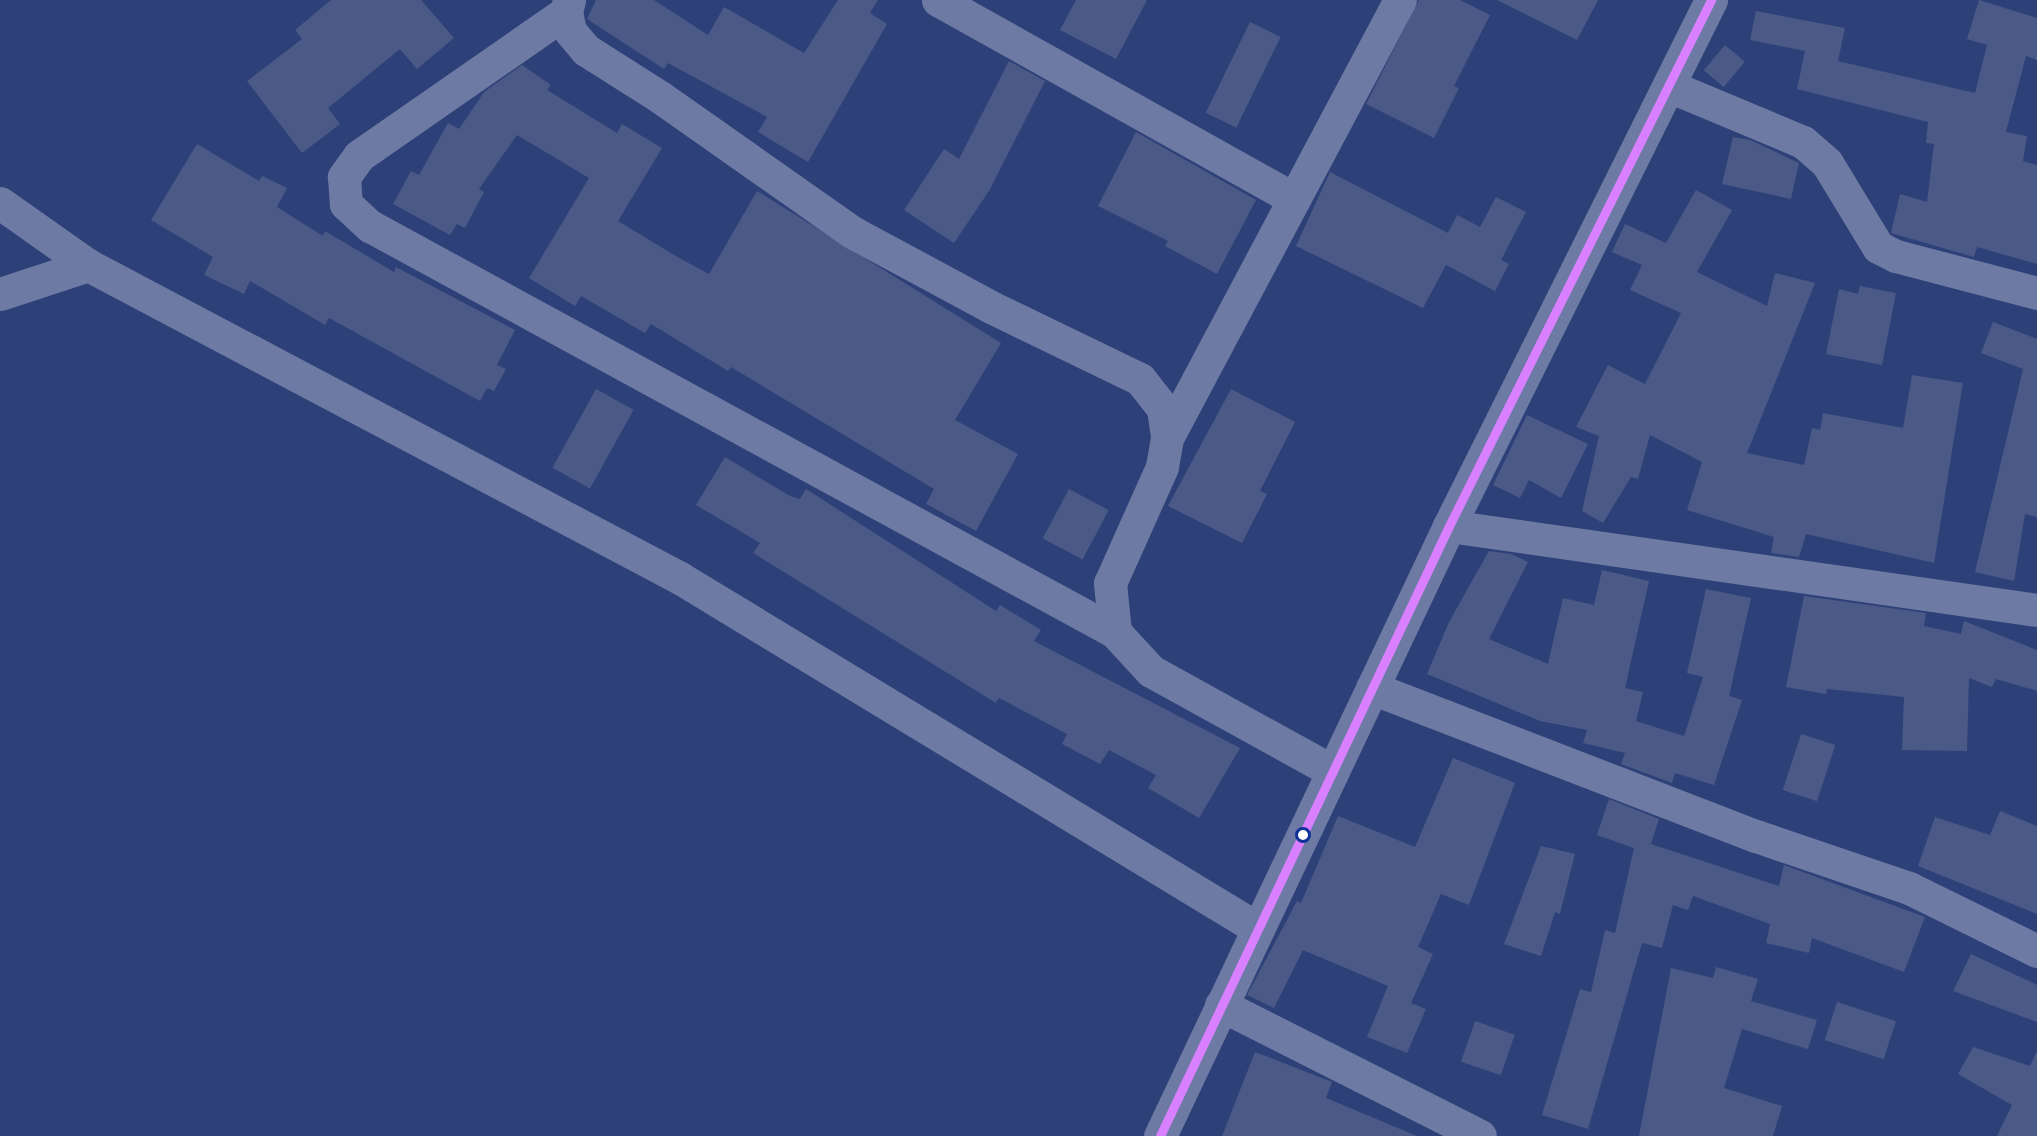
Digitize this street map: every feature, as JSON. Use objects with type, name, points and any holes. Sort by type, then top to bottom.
[{"type":"street","points":[[938,0],[1294,199]]},
{"type":"street","points":[[1167,438],[1400,0]]},
{"type":"street","points":[[1160,1136],[1449,526],[1711,0]]},
{"type":"street","points":[[1114,632],[1110,583],[1162,467],[1167,438],[1163,408],[1140,379],[991,307],[852,232],[660,97],[586,50],[570,31],[567,6],[359,156],[344,177],[346,204],[370,226],[1114,632],[1151,671],[1332,771]]},
{"type":"street","points":[[1669,87],[1803,142],[1827,163],[1878,247],[1896,256],[2037,293]]},
{"type":"street","points":[[0,203],[88,265],[680,578],[1257,928]]},
{"type":"street","points":[[0,294],[88,265]]},
{"type":"street","points":[[1449,526],[2037,610]]},
{"type":"street","points":[[1372,688],[1756,836],[1909,888],[2037,951]]},
{"type":"street","points":[[1221,1005],[1479,1136]]},
{"type":"building","points":[[331,0],[421,0],[454,38],[417,69],[400,49],[328,108],[340,124],[302,153],[247,81],[302,39],[295,30]]},
{"type":"building","points":[[596,0],[654,0],[708,35],[724,7],[804,53],[838,0],[878,0],[870,13],[887,24],[808,162],[758,132],[767,117],[668,63],[664,69],[587,19]]},
{"type":"building","points":[[1076,0],[1147,0],[1116,59],[1060,30]]},
{"type":"building","points":[[1419,0],[1460,0],[1490,15],[1454,86],[1459,88],[1434,138],[1366,104]]},
{"type":"building","points":[[1497,0],[1598,0],[1577,40]]},
{"type":"building","points":[[1979,0],[2037,18],[2037,60],[2026,56],[2006,132],[2027,136],[2023,161],[2037,165],[2037,264],[1977,247],[1974,257],[1891,233],[1900,194],[1927,202],[1934,144],[1926,143],[1928,122],[1797,89],[1805,51],[1750,40],[1756,11],[1845,28],[1838,61],[1975,93],[1987,45],[1967,39]]},
{"type":"building","points":[[1250,22],[1281,37],[1236,128],[1206,113]]},
{"type":"building","points":[[1725,45],[1745,62],[1724,87],[1704,70]]},
{"type":"building","points":[[1009,61],[1045,81],[989,191],[954,243],[904,210],[944,149],[959,159]]},
{"type":"building","points":[[522,65],[551,85],[547,90],[617,133],[622,124],[662,148],[618,221],[681,259],[709,274],[757,191],[1001,343],[955,420],[1018,454],[976,531],[926,504],[934,489],[731,367],[728,371],[651,324],[645,333],[581,296],[575,306],[529,278],[589,178],[517,135],[479,189],[484,192],[465,228],[457,224],[450,235],[393,204],[411,171],[419,175],[448,123],[459,129],[484,92]]},
{"type":"building","points":[[1136,132],[1256,200],[1217,274],[1165,246],[1168,241],[1098,206]]},
{"type":"building","points":[[1733,137],[1750,140],[1799,163],[1791,199],[1722,184]]},
{"type":"building","points":[[197,144],[259,181],[262,176],[287,188],[277,207],[323,236],[325,231],[394,272],[396,267],[515,330],[497,365],[506,369],[494,391],[487,388],[480,401],[329,318],[325,325],[250,281],[244,294],[204,275],[213,257],[151,220]]},
{"type":"building","points":[[1330,172],[1448,233],[1457,215],[1480,227],[1496,197],[1526,212],[1501,260],[1509,264],[1495,291],[1446,265],[1423,308],[1296,246]]},
{"type":"building","points":[[1696,190],[1732,210],[1697,272],[1767,306],[1775,273],[1815,283],[1747,453],[1804,465],[1812,428],[1820,430],[1823,413],[1903,428],[1912,375],[1963,383],[1934,563],[1806,534],[1799,557],[1771,553],[1774,537],[1687,510],[1702,462],[1650,435],[1638,479],[1631,477],[1603,523],[1582,511],[1599,436],[1576,427],[1608,365],[1645,384],[1681,313],[1630,290],[1642,265],[1612,252],[1625,224],[1666,243]]},
{"type":"building","points":[[1860,286],[1896,293],[1882,365],[1826,354],[1839,289],[1858,294]]},
{"type":"building","points":[[1993,322],[2037,339],[2037,517],[2025,514],[2014,581],[1975,572],[2023,369],[1981,353]]},
{"type":"building","points":[[596,389],[634,410],[590,489],[552,468]]},
{"type":"building","points":[[1231,389],[1295,422],[1260,491],[1267,494],[1242,543],[1168,506]]},
{"type":"building","points":[[1527,415],[1588,444],[1561,498],[1529,480],[1520,498],[1493,485]]},
{"type":"building","points":[[725,457],[790,496],[800,499],[806,489],[996,611],[1000,605],[1041,630],[1034,641],[1240,748],[1199,818],[1148,788],[1156,775],[1109,750],[1100,764],[1062,744],[1067,734],[999,698],[996,703],[753,553],[760,543],[696,505]]},
{"type":"building","points":[[1069,489],[1109,510],[1082,560],[1043,538]]},
{"type":"building","points":[[1489,551],[1511,554],[1528,562],[1489,639],[1548,664],[1563,598],[1594,605],[1602,570],[1649,581],[1625,688],[1643,692],[1636,721],[1684,736],[1703,677],[1687,673],[1706,589],[1751,598],[1729,696],[1742,700],[1714,785],[1675,773],[1672,783],[1621,764],[1625,753],[1583,743],[1587,730],[1540,721],[1427,674],[1449,622]]},
{"type":"building","points":[[1804,596],[1926,613],[1924,626],[1961,634],[1964,621],[2037,650],[2037,691],[1996,679],[1992,687],[1969,678],[1967,751],[1902,750],[1904,697],[1827,689],[1826,694],[1786,687]]},
{"type":"building","points":[[1801,734],[1835,745],[1817,801],[1783,790]]},
{"type":"building","points":[[1453,758],[1515,783],[1469,905],[1441,894],[1418,947],[1433,954],[1411,1003],[1426,1009],[1407,1053],[1367,1037],[1388,986],[1303,950],[1274,1008],[1247,995],[1297,901],[1301,903],[1338,816],[1415,847]]},
{"type":"building","points":[[1609,799],[1659,819],[1651,844],[1779,886],[1784,865],[1925,917],[1904,972],[1812,938],[1809,953],[1766,943],[1770,924],[1693,896],[1688,910],[1673,905],[1662,948],[1642,943],[1588,1129],[1542,1115],[1580,989],[1591,992],[1605,930],[1615,933],[1634,848],[1597,835]]},
{"type":"building","points":[[2000,811],[2037,826],[2037,914],[1918,866],[1935,817],[1990,835]]},
{"type":"building","points":[[1541,846],[1575,854],[1560,914],[1555,912],[1541,956],[1504,944]]},
{"type":"building","points":[[1971,954],[2037,985],[2037,1022],[1953,991]]},
{"type":"building","points":[[1716,967],[1758,979],[1751,1001],[1817,1020],[1808,1049],[1742,1029],[1724,1088],[1782,1106],[1773,1136],[1639,1136],[1671,968],[1713,978]]},
{"type":"building","points":[[1837,1002],[1896,1021],[1884,1059],[1825,1040]]},
{"type":"building","points":[[1475,1021],[1515,1035],[1501,1075],[1461,1062]]},
{"type":"building","points":[[1973,1047],[2030,1066],[2037,1051],[2037,1136],[1997,1136],[2012,1105],[1958,1074]]},
{"type":"building","points":[[1255,1052],[1332,1082],[1326,1098],[1417,1136],[1222,1136]]},
{"type":"transit line","points":[[1160,1136],[1449,526],[1711,0]]}]
